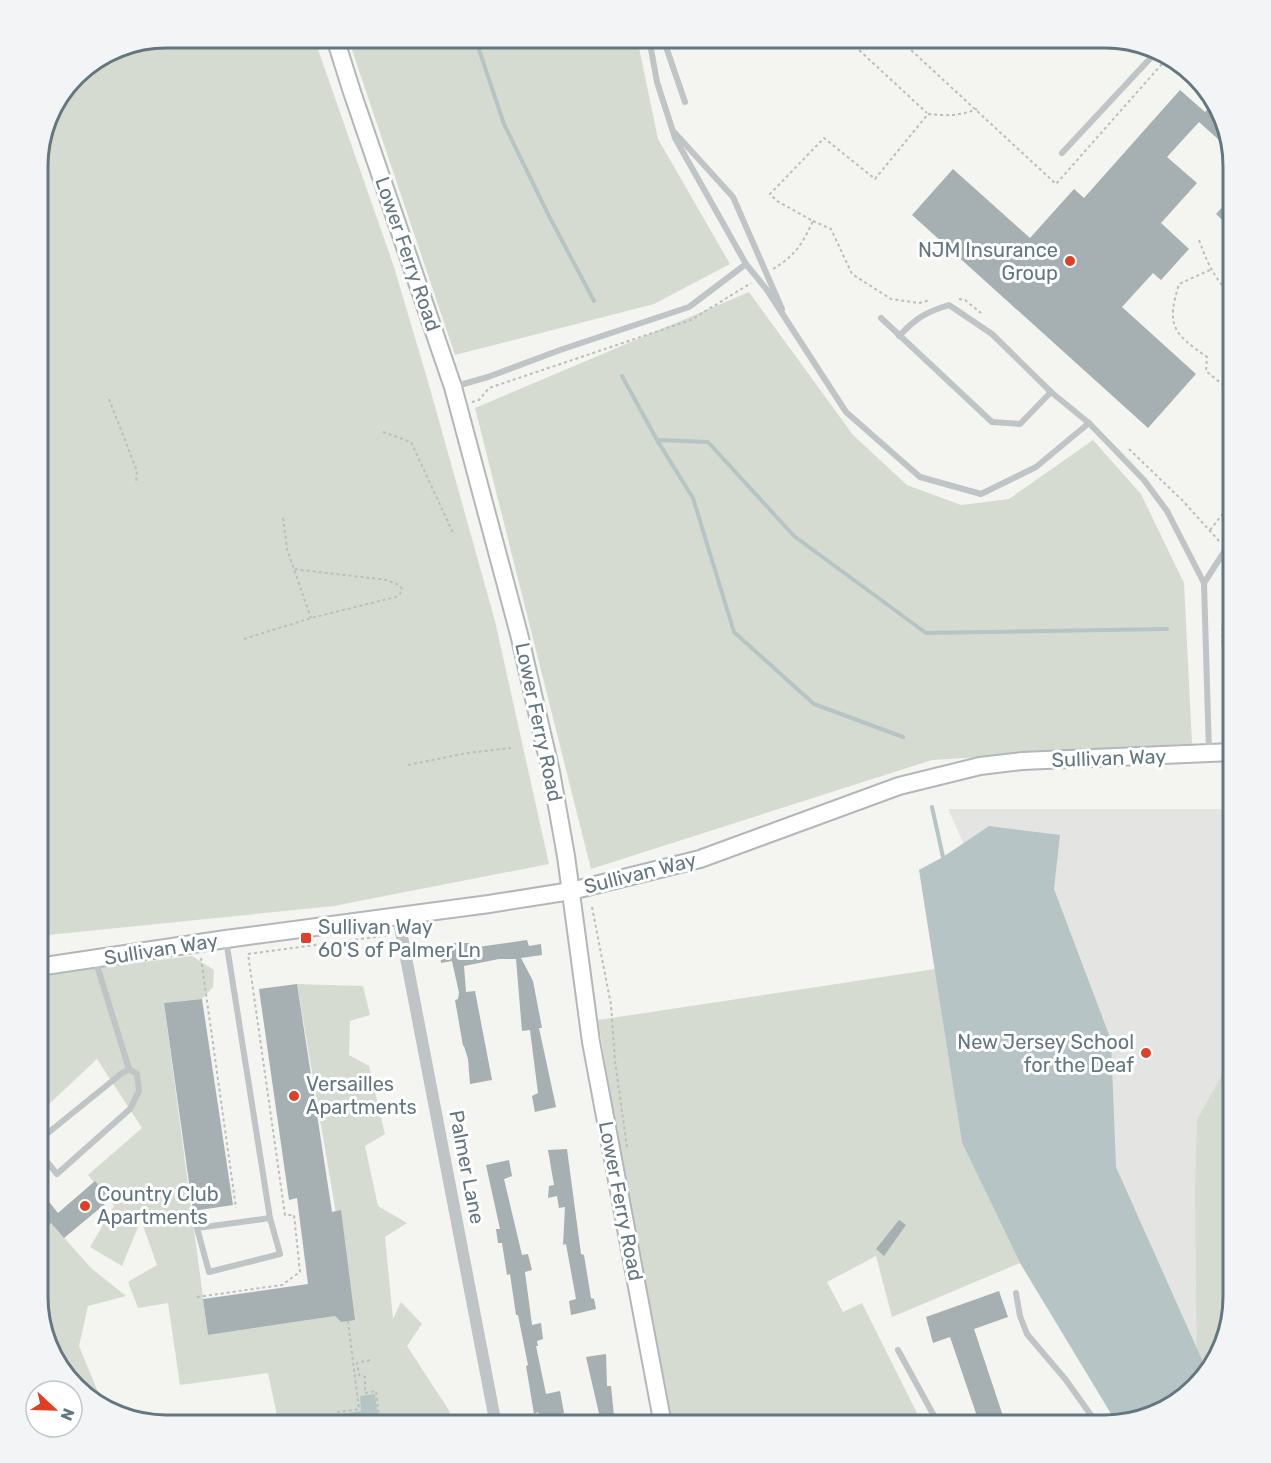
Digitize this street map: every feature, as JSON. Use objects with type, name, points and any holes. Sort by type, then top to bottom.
[{"type":"main road","name":"Lower Ferry Road","points":[[338,48],[453,387],[519,634],[551,772],[571,891],[591,1042],[661,1415]]},
{"type":"main road","name":"Sullivan Way","points":[[48,965],[571,891],[700,859],[899,786],[980,766],[1022,761],[1223,752]]},
{"type":"street","name":"Palmer Lane","points":[[398,916],[494,1415]]},
{"type":"lane","points":[[651,48],[657,82],[675,138],[746,264],[766,290],[846,412],[920,477],[981,494],[1036,467],[1089,423]]},
{"type":"lane","points":[[666,48],[685,102]]},
{"type":"lane","points":[[1062,153],[1151,57]]},
{"type":"lane","points":[[672,130],[733,197],[787,322]]},
{"type":"lane","points":[[453,387],[689,307],[746,264]]},
{"type":"lane","points":[[899,336],[926,312],[949,305],[992,334],[1052,392],[1089,423],[1144,480],[1167,511],[1204,583],[1209,753]]},
{"type":"lane","points":[[880,318],[992,422],[1020,424],[1052,392]]},
{"type":"lane","points":[[1204,583],[1223,554]]},
{"type":"lane","points":[[225,939],[270,1218],[280,1254],[209,1272],[197,1228],[270,1218]]},
{"type":"lane","points":[[48,1163],[57,1174],[130,1109],[139,1090],[137,1074],[129,1069],[95,958]]},
{"type":"lane","points":[[48,1133],[129,1069]]},
{"type":"lane","points":[[1017,1293],[1020,1316],[1027,1334],[1066,1380],[1091,1415]]},
{"type":"lane","points":[[898,1350],[934,1415]]},
{"type":"path","points":[[857,48],[928,114]]},
{"type":"path","points":[[909,48],[1056,184],[1163,63]]},
{"type":"path","points":[[1199,240],[1210,270],[1223,287]]},
{"type":"path","points":[[1210,270],[1179,284],[1172,307],[1174,329],[1185,342],[1207,357],[1206,371],[1223,385]]},
{"type":"path","points":[[109,399],[137,471],[136,484]]},
{"type":"path","points":[[383,432],[411,442],[453,533]]},
{"type":"path","points":[[1210,530],[1223,514]]},
{"type":"path","points":[[283,518],[288,549],[311,618]]},
{"type":"path","points":[[244,639],[311,618],[396,597],[402,590],[394,582],[294,569]]},
{"type":"path","points":[[408,765],[467,753],[512,748]]},
{"type":"path","points":[[592,907],[610,1005],[628,1154]]},
{"type":"path","points":[[198,1298],[282,1285],[300,1272],[294,1215],[285,1215],[248,954],[402,934]]},
{"type":"path","points":[[201,958],[237,1208]]},
{"type":"path","points":[[348,1321],[358,1375],[365,1377],[365,1393]]},
{"type":"path","points":[[355,1363],[370,1360]]},
{"type":"path","points":[[338,1415],[338,1412],[359,1409],[355,1363]]},
{"type":"path","points":[[357,1395],[376,1391],[379,1415]]},
{"type":"shaded area","points":[[166,48],[317,48],[394,267],[495,621],[549,864],[334,906],[48,935],[48,158],[54,128],[72,94],[100,68],[135,52]]},
{"type":"shaded area","points":[[351,48],[639,48],[658,139],[730,264],[654,304],[455,355]]},
{"type":"shaded area","points":[[749,292],[853,435],[907,485],[961,505],[1009,499],[1093,440],[1141,494],[1184,583],[1192,744],[932,760],[591,869],[475,408]]},
{"type":"shaded area","name":"New Jersey School for the Deaf","points":[[948,809],[1223,809],[1223,1298],[1219,1328],[1211,1349],[1199,1369]]},
{"type":"shaded area","points":[[989,826],[1060,835],[1054,889],[1111,1040],[1116,1167],[1203,1363],[1189,1381],[1177,1391],[1143,1409],[1112,1415],[1020,1263],[962,1143],[919,870]]},
{"type":"shaded area","points":[[192,956],[214,970],[213,987],[202,999],[164,1003],[208,1335],[335,1316],[341,1322],[354,1319],[297,984],[363,986],[370,1015],[350,1021],[349,1055],[369,1066],[385,1134],[365,1146],[378,1206],[407,1223],[385,1237],[393,1319],[401,1302],[422,1324],[407,1346],[450,1412],[448,1415],[277,1415],[268,1373],[180,1385],[168,1303],[138,1308],[128,1282],[157,1265],[141,1220],[122,1266],[90,1247],[114,1206],[88,1175],[142,1128],[97,1059],[48,1105],[48,974]]},
{"type":"shaded area","points":[[935,969],[962,1143],[1020,1263],[892,1317],[876,1256],[827,1282],[843,1312],[862,1303],[918,1415],[664,1415],[598,1020]]},
{"type":"shaded area","points":[[1223,1073],[1222,1313],[1211,1349],[1197,1372],[1195,1191],[1197,1120]]},
{"type":"shaded area","points":[[51,1223],[91,1268],[126,1296],[88,1306],[79,1346],[99,1394],[84,1383],[84,1379],[80,1379],[60,1349],[52,1328],[48,1298],[48,1226]]},
{"type":"shaded area","points":[[375,1394],[378,1415],[341,1415],[361,1411],[360,1396]]},
{"type":"building","name":"NJM Insurance Group","points":[[1180,90],[1205,112],[1208,109],[1221,141],[1199,122],[1167,157],[1197,183],[1161,223],[1189,249],[1161,280],[1153,273],[1122,307],[1196,374],[1148,428],[912,215],[953,169],[1030,238],[1074,189],[1084,198]]},
{"type":"building","points":[[1223,206],[1223,221],[1216,214]]},
{"type":"building","points":[[527,940],[529,946],[541,944],[542,955],[521,958],[533,981],[542,1028],[539,1028],[556,1107],[535,1112],[532,1096],[538,1093],[530,1030],[522,1031],[516,959],[499,959],[464,966],[466,992],[475,991],[492,1080],[470,1084],[468,1059],[463,1046],[455,1000],[458,999],[459,993],[452,961],[441,963],[440,952],[451,951],[450,943],[477,943],[478,947]]},
{"type":"building","points":[[297,984],[332,1212],[341,1210],[355,1320],[341,1322],[335,1316],[208,1335],[203,1299],[308,1284],[297,1198],[289,1200],[259,989]]},
{"type":"building","points":[[202,999],[233,1205],[193,1211],[164,1003]]},
{"type":"building","points":[[567,1149],[581,1254],[584,1255],[591,1298],[594,1299],[596,1309],[571,1315],[569,1301],[576,1299],[566,1244],[563,1245],[565,1207],[559,1208],[557,1196],[548,1198],[549,1186],[554,1185],[548,1150]]},
{"type":"building","points":[[509,1160],[512,1176],[504,1179],[522,1255],[528,1254],[532,1270],[525,1272],[532,1325],[541,1323],[543,1339],[537,1341],[538,1346],[536,1346],[546,1394],[560,1391],[564,1413],[539,1415],[538,1412],[534,1414],[526,1366],[528,1365],[518,1315],[516,1315],[510,1274],[507,1275],[502,1243],[498,1243],[496,1229],[500,1229],[486,1165]]},
{"type":"building","name":"Country Club Apartments","points":[[95,1181],[111,1199],[64,1238],[51,1223],[48,1226],[48,1200],[58,1213]]},
{"type":"building","points":[[899,1220],[906,1225],[884,1256],[876,1249]]},
{"type":"building","points":[[999,1291],[1008,1317],[974,1329],[1003,1415],[977,1415],[950,1337],[933,1343],[926,1317]]},
{"type":"building","points":[[606,1354],[607,1386],[611,1386],[614,1415],[599,1415],[586,1357]]},
{"type":"waterway","points":[[478,48],[504,124],[594,301]]},
{"type":"waterway","points":[[622,376],[657,440],[693,498],[734,632],[814,704],[903,737]]},
{"type":"waterway","points":[[657,440],[708,442],[794,536],[926,633],[1167,629]]},
{"type":"waterway","points":[[932,807],[943,857]]},
{"type":"place","name":"NJM Insurance Group","points":[[1070,261]]},
{"type":"place","name":"Sullivan Way 60'S of Palmer Ln","points":[[306,938]]},
{"type":"place","name":"New Jersey School for the Deaf","points":[[1146,1053]]},
{"type":"place","name":"Versailles Apartments","points":[[294,1096]]},
{"type":"place","name":"Country Club Apartments","points":[[85,1206]]}]
